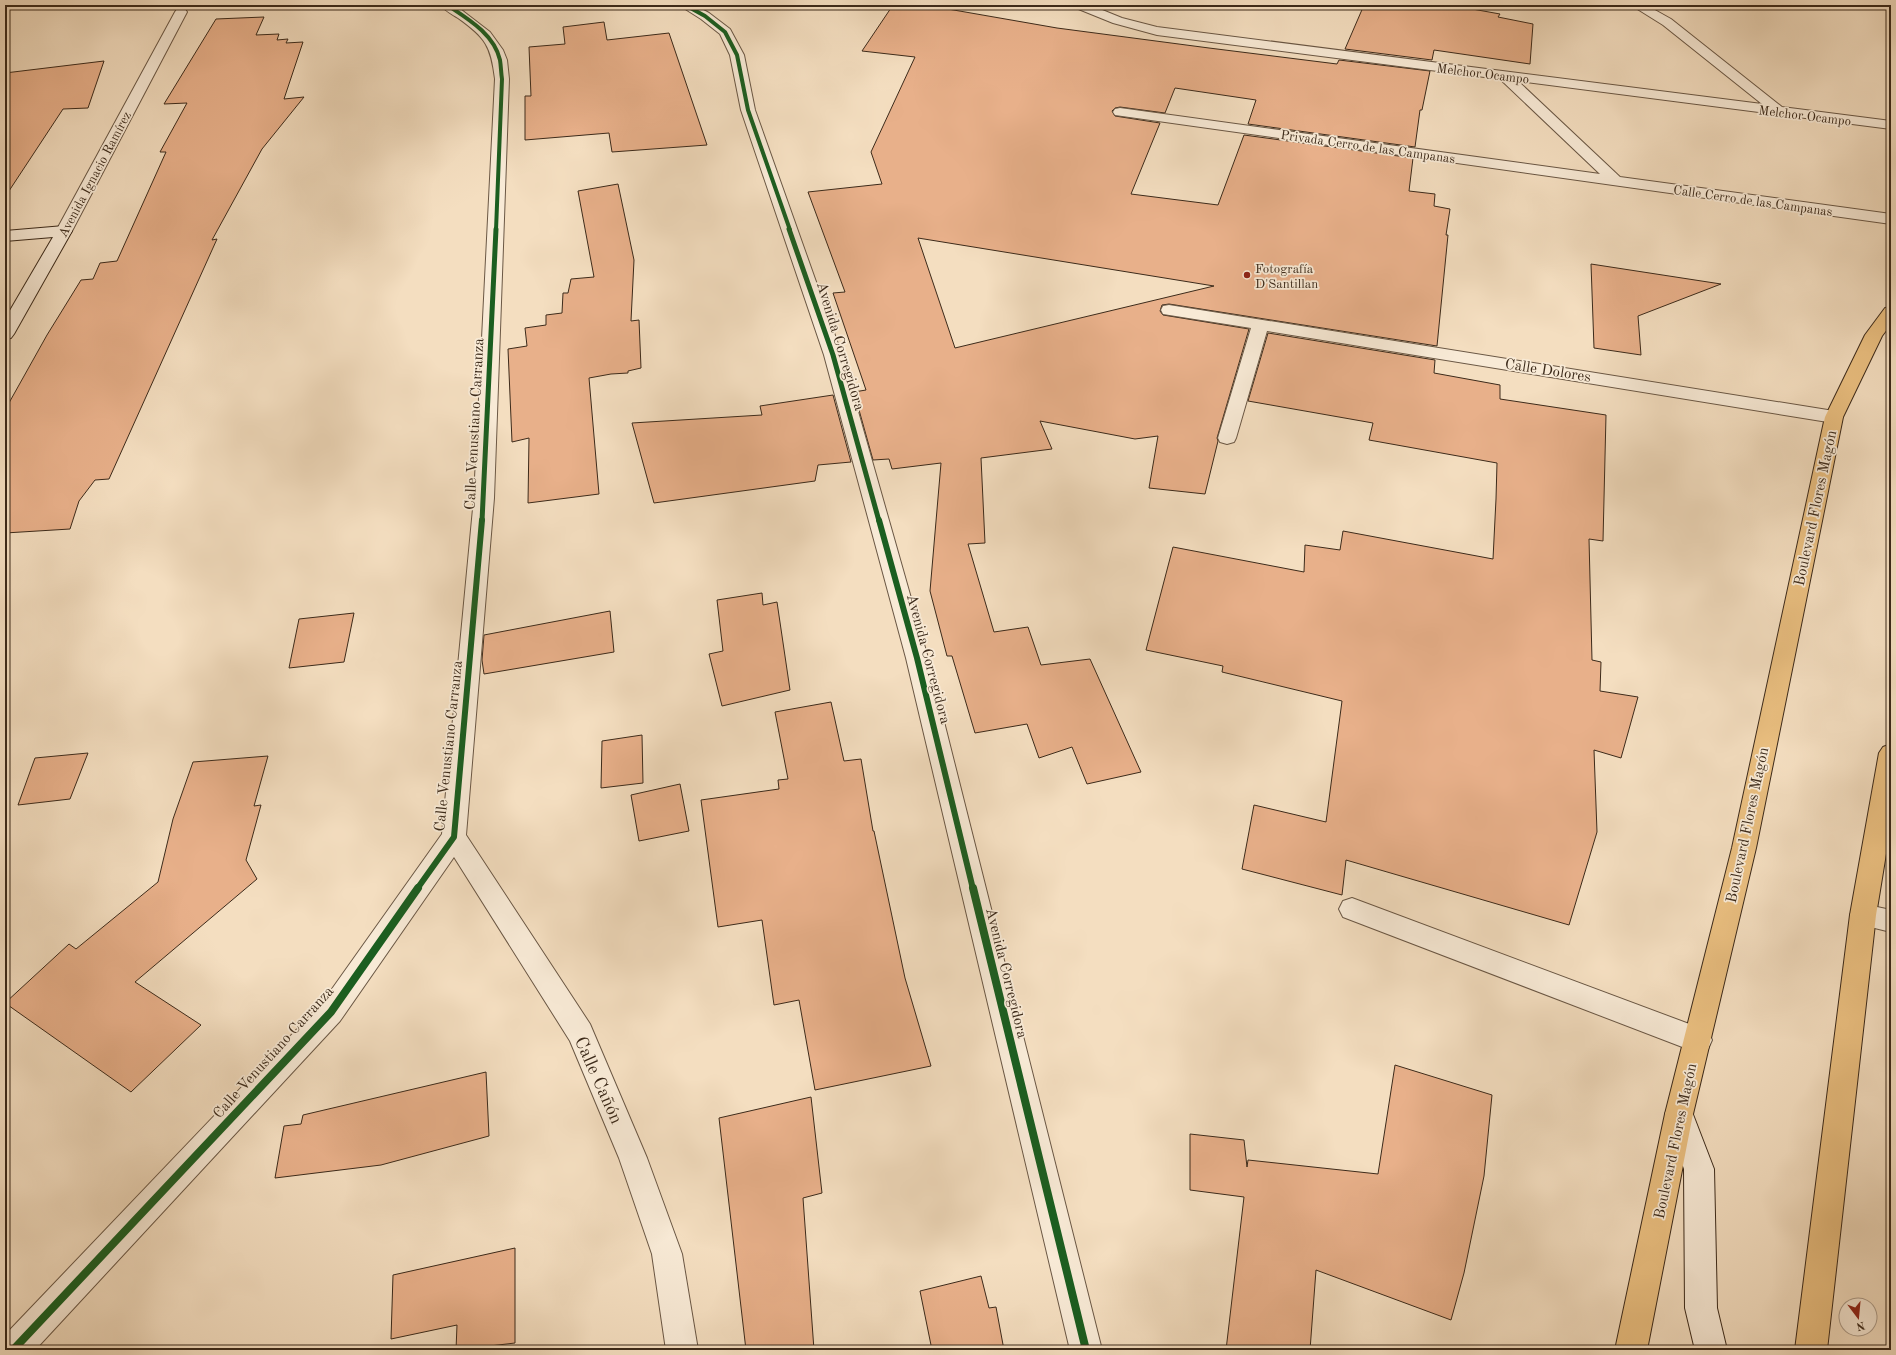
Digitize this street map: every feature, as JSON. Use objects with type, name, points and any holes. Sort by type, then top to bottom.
[{"type":"main road","name":"Boulevard Flores Magón","points":[[1631,1350],[1679,1114],[1744,848],[1834,416],[1874,335],[1891,312]]},
{"type":"main road","points":[[1811,1350],[1863,915],[1891,753]]},
{"type":"street","name":"Calle Venustiano Carranza","points":[[13,1350],[331,1012],[454,837],[484,498],[502,78],[500,59],[482,30],[447,5]]},
{"type":"street","name":"Avenida Corregidora","points":[[684,5],[705,16],[726,32],[736,55],[748,110],[833,355],[917,658],[1086,1350]]},
{"type":"street","name":"Melchor Ocampo","points":[[1080,5],[1101,15],[1129,25],[1157,31],[1780,112],[1891,125]]},
{"type":"street","points":[[1637,5],[1667,22],[1780,112]]},
{"type":"street","name":"Avenida Ignacio Ramírez","points":[[5,334],[64,231],[181,12]]},
{"type":"street","points":[[1505,76],[1616,181]]},
{"type":"street","name":"Privada Cerro de las Campanas","points":[[1120,112],[1616,181]]},
{"type":"street","name":"Calle Cerro de las Campanas","points":[[1616,181],[1891,219]]},
{"type":"street","points":[[5,236],[64,231]]},
{"type":"street","name":"Calle Dolores","points":[[1169,310],[1834,416]]},
{"type":"street","points":[[1227,438],[1261,324]]},
{"type":"street","name":"Calle Cañón","points":[[454,837],[580,1033],[633,1158],[667,1254],[682,1350]]},
{"type":"street","points":[[1352,909],[1698,1040]]},
{"type":"street","points":[[1863,915],[1891,921]]},
{"type":"street","points":[[1679,1114],[1699,1169],[1701,1308],[1711,1350]]},
{"type":"building","points":[[893,5],[925,5],[1057,28],[1209,48],[1337,64],[1339,60],[1430,71],[1422,110],[1420,110],[1415,147],[1248,124],[1256,100],[1175,88],[1165,113],[1120,107],[1115,108],[1112,111],[1115,116],[1160,123],[1131,194],[1218,205],[1244,135],[1413,158],[1409,191],[1435,194],[1434,206],[1450,209],[1446,235],[1448,235],[1437,346],[1169,304],[1162,305],[1160,311],[1163,315],[1249,329],[1217,438],[1218,441],[1205,494],[1149,488],[1158,436],[1135,439],[1040,421],[1052,449],[981,458],[985,543],[968,544],[994,632],[1028,627],[1041,665],[1090,659],[1141,772],[1087,784],[1072,747],[1039,758],[1027,724],[975,733],[952,656],[947,656],[930,591],[941,463],[892,469],[889,459],[873,460],[854,392],[866,390],[833,293],[845,292],[808,192],[882,184],[871,152],[915,57],[862,51]],"holes":[[[918,238],[1214,286],[955,348]]]},
{"type":"building","points":[[1364,5],[1450,5],[1500,14],[1498,17],[1533,24],[1530,64],[1434,50],[1432,60],[1345,49]]},
{"type":"building","points":[[264,17],[256,35],[279,34],[277,40],[288,39],[286,43],[303,42],[284,99],[304,97],[262,149],[212,240],[217,239],[109,479],[95,480],[79,501],[70,529],[5,533],[5,410],[47,335],[81,280],[93,279],[100,263],[117,261],[166,152],[160,152],[187,103],[164,104],[216,19]]},
{"type":"building","points":[[604,22],[607,40],[669,33],[707,145],[612,152],[609,133],[525,140],[525,96],[531,96],[529,47],[565,44],[563,27]]},
{"type":"building","points":[[104,61],[88,108],[63,109],[5,197],[5,73]]},
{"type":"building","points":[[618,184],[634,260],[631,321],[639,320],[641,368],[628,371],[628,373],[589,378],[599,494],[528,503],[529,438],[512,442],[508,349],[527,346],[525,328],[546,325],[546,315],[562,313],[563,293],[568,293],[571,279],[594,277],[578,191]]},
{"type":"building","points":[[1591,264],[1721,284],[1638,316],[1641,355],[1594,348]]},
{"type":"building","points":[[1268,333],[1435,360],[1434,373],[1500,385],[1500,399],[1606,415],[1603,541],[1589,539],[1592,660],[1601,662],[1600,691],[1638,697],[1621,758],[1594,750],[1597,832],[1569,925],[1346,860],[1342,895],[1242,869],[1254,805],[1326,822],[1342,701],[1222,672],[1223,666],[1146,650],[1173,547],[1304,572],[1305,545],[1340,550],[1343,531],[1493,559],[1496,499],[1497,463],[1369,440],[1373,423],[1248,401]]},
{"type":"building","points":[[833,395],[851,462],[818,465],[815,481],[654,503],[632,423],[762,415],[760,406]]},
{"type":"building","points":[[762,593],[763,605],[777,602],[790,690],[722,706],[709,654],[723,651],[717,600]]},
{"type":"building","points":[[610,611],[614,652],[484,674],[482,660],[484,635]]},
{"type":"building","points":[[354,613],[344,662],[289,668],[299,619]]},
{"type":"building","points":[[831,702],[844,761],[861,759],[873,831],[905,978],[931,1066],[815,1090],[799,1000],[774,1005],[762,920],[718,927],[701,800],[779,789],[778,780],[788,779],[775,712]]},
{"type":"building","points":[[642,735],[643,783],[601,788],[602,741]]},
{"type":"building","points":[[88,753],[70,799],[18,805],[35,758]]},
{"type":"building","points":[[268,756],[254,806],[261,805],[246,860],[257,879],[135,982],[201,1025],[131,1092],[5,1003],[69,944],[76,949],[158,882],[173,819],[193,762]]},
{"type":"building","points":[[680,784],[689,831],[639,841],[631,795]]},
{"type":"building","points":[[1395,1065],[1492,1095],[1484,1176],[1464,1273],[1451,1320],[1316,1270],[1310,1350],[1226,1350],[1244,1197],[1190,1190],[1190,1134],[1244,1140],[1247,1167],[1248,1160],[1378,1174]]},
{"type":"building","points":[[486,1072],[489,1136],[381,1165],[275,1178],[284,1126],[301,1124],[303,1115]]},
{"type":"building","points":[[811,1097],[822,1193],[803,1198],[814,1350],[746,1350],[719,1118]]},
{"type":"building","points":[[515,1248],[515,1343],[456,1350],[457,1325],[391,1339],[393,1275]]},
{"type":"building","points":[[981,1276],[989,1308],[996,1307],[1004,1350],[932,1350],[920,1291]]},
{"type":"cycle path","points":[[13,1350],[331,1012],[454,837],[484,498],[502,79],[500,60],[497,50],[492,42],[471,21],[447,5]]},
{"type":"cycle path","points":[[685,5],[705,16],[725,32],[737,55],[748,110],[833,355],[917,658],[1086,1350]]},
{"type":"place","name":"Fotografía D'Santillan","points":[[1247,275]]}]
